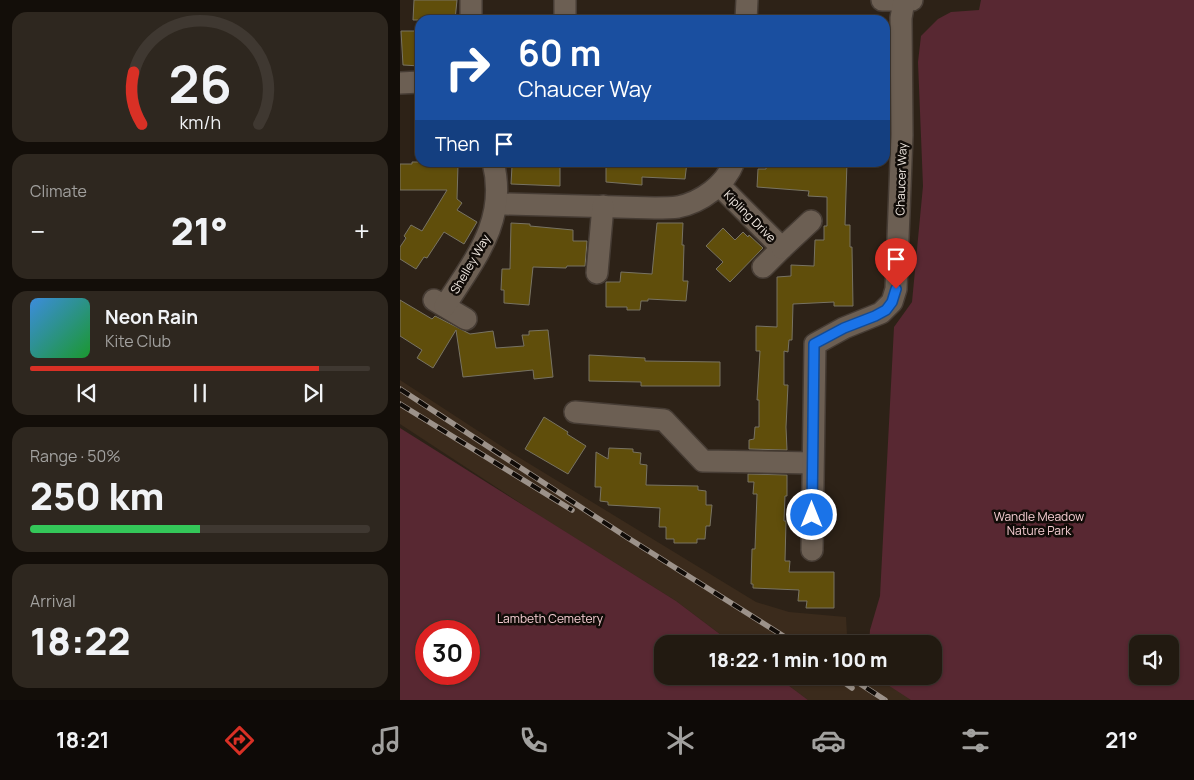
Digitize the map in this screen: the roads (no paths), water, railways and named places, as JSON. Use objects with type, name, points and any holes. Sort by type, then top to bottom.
[{"type":"street","points":[[471,0],[471,15]]},
{"type":"street","points":[[565,0],[565,15]]},
{"type":"street","points":[[746,15],[747,0]]},
{"type":"street","points":[[882,0],[908,0]]},
{"type":"street","name":"Chaucer Way","points":[[812,550],[814,344],[844,328],[886,310],[892,302],[896,289],[902,135],[901,18],[908,0]]},
{"type":"street","points":[[400,83],[415,82]]},
{"type":"street","name":"Shelley Way","points":[[466,319],[439,302],[479,252],[487,235],[497,202],[496,177],[493,167]]},
{"type":"street","name":"Kipling Drive","points":[[497,202],[505,204],[678,207],[701,200],[719,185],[731,167]]},
{"type":"street","name":"Kipling Drive","points":[[719,185],[782,248],[764,267]]},
{"type":"street","points":[[597,273],[603,206]]},
{"type":"street","points":[[782,248],[811,221]]},
{"type":"street","points":[[574,412],[664,420],[703,461],[812,463]]},
{"type":"railway","points":[[400,389],[628,538],[782,635]]},
{"type":"railway","points":[[400,404],[572,510]]},
{"type":"railway","points":[[848,685],[852,688]]},
{"type":"railway","points":[[862,685],[885,700]]},
{"type":"park label","name":"Wandle Meadow Nature Park","points":[[1039,523]]},
{"type":"park label","name":"Lambeth Cemetery","points":[[550,618]]}]
